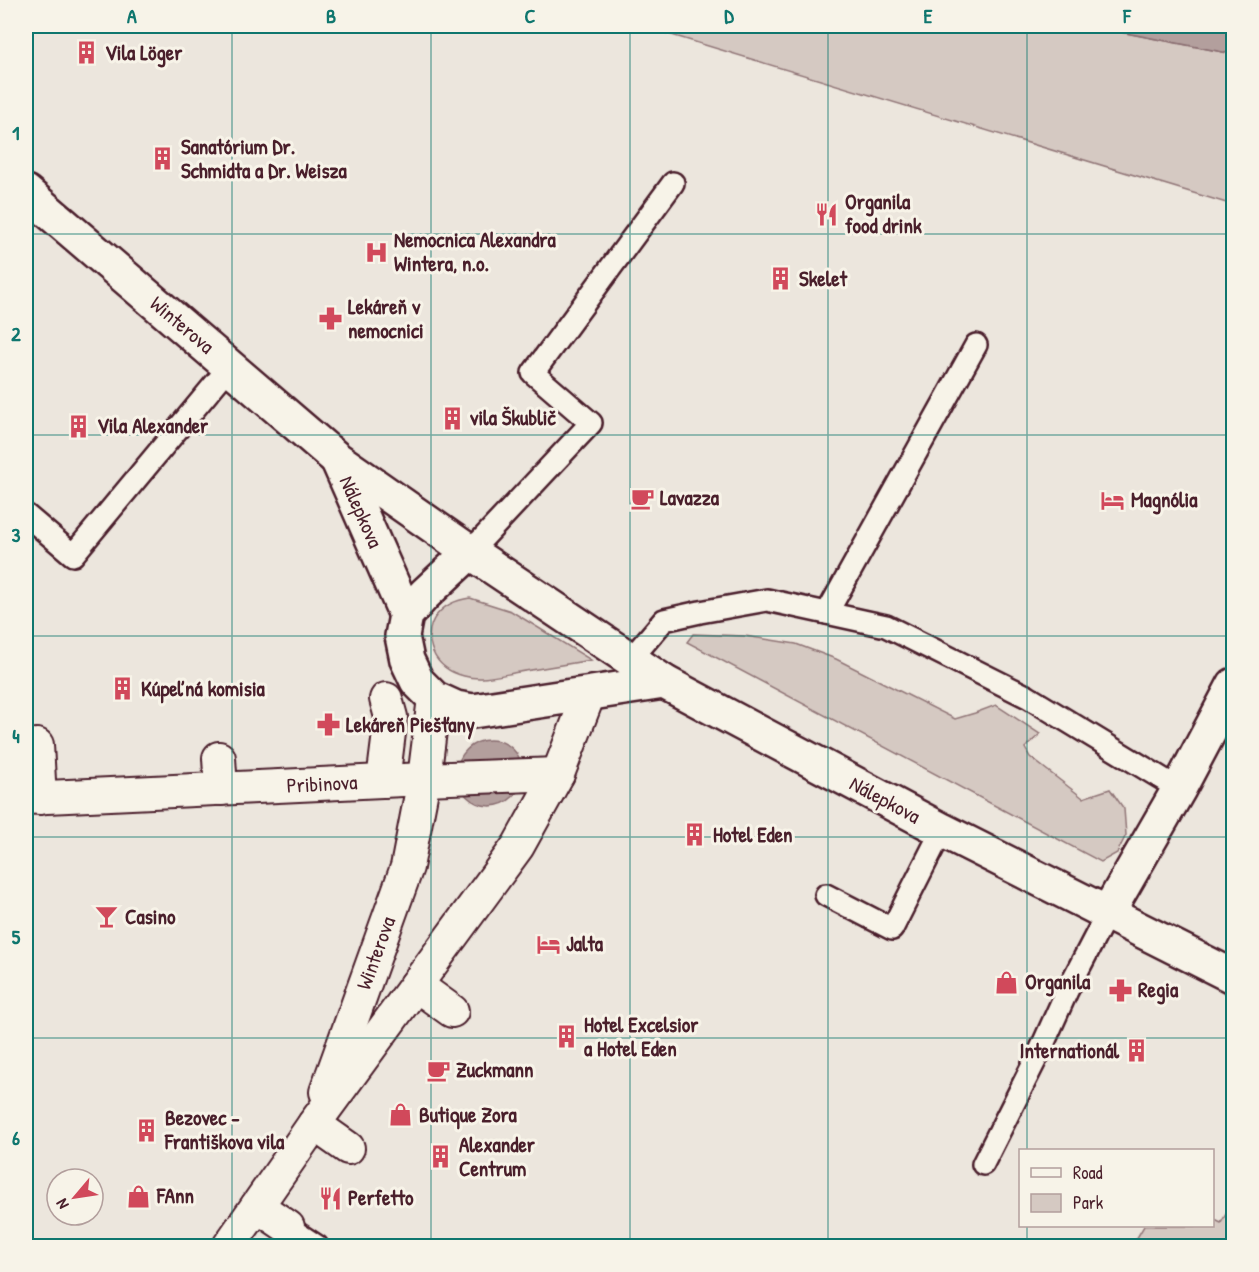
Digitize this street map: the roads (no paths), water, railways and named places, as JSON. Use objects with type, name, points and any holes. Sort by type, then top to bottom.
[{"type":"street","name":"Winterova","points":[[26,192],[337,459]]},
{"type":"street","name":"Nálepkova","points":[[337,459],[470,552],[664,682],[942,830],[1233,978]]},
{"type":"street","name":"Nálepkova","points":[[337,459],[406,615],[402,636],[407,660],[417,681],[434,698],[456,708],[473,711],[664,682]]},
{"type":"street","points":[[406,615],[470,552]]},
{"type":"street","points":[[1107,914],[1179,789],[1233,688]]},
{"type":"street","name":"Winterova","points":[[229,1246],[314,1124],[518,846],[558,774],[589,694]]},
{"type":"street","name":"Winterova","points":[[314,1124],[407,867],[424,778],[434,698]]},
{"type":"street","points":[[383,781],[391,717],[386,699]]},
{"type":"street","name":"Pribinova","points":[[37,745],[33,798],[220,773],[383,781],[424,778]]},
{"type":"street","points":[[424,778],[558,774]]},
{"type":"street","points":[[416,985],[452,1011]]},
{"type":"street","points":[[314,1124],[348,1148]]},
{"type":"street","points":[[257,1206],[288,1227]]},
{"type":"lane","points":[[470,552],[591,423],[532,373],[673,183]]},
{"type":"lane","points":[[827,613],[976,345]]},
{"type":"lane","points":[[26,515],[73,555],[230,366]]},
{"type":"lane","points":[[630,660],[664,620],[767,600],[886,626],[1018,692],[1179,789]]},
{"type":"lane","points":[[826,895],[892,929],[942,830]]},
{"type":"lane","points":[[984,1164],[1067,991],[1107,914]]},
{"type":"lane","points":[[288,1227],[317,1246]]},
{"type":"place","name":"Vila Löger","points":[[87,53]]},
{"type":"place","name":"Sanatórium Dr. Schmidta a Dr. Weisza","points":[[163,159]]},
{"type":"place","name":"Organila food drink","points":[[827,214]]},
{"type":"place","name":"Nemocnica Alexandra Wintera, n.o.","points":[[376,252]]},
{"type":"place","name":"Skelet","points":[[781,279]]},
{"type":"place","name":"Lekáreň v nemocnici","points":[[330,319]]},
{"type":"place","name":"vila Škublič","points":[[452,418]]},
{"type":"place","name":"Vila Alexander","points":[[79,426]]},
{"type":"place","name":"Lavazza","points":[[642,498]]},
{"type":"place","name":"Magnólia","points":[[1113,500]]},
{"type":"place","name":"Kúpeľná komisia","points":[[123,689]]},
{"type":"place","name":"Lekáreň Piešťany","points":[[328,725]]},
{"type":"place","name":"Hotel Eden","points":[[695,835]]},
{"type":"place","name":"Casino","points":[[107,917]]},
{"type":"place","name":"Jalta","points":[[548,944]]},
{"type":"place","name":"Organila","points":[[1007,982]]},
{"type":"place","name":"Regia","points":[[1120,990]]},
{"type":"place","name":"Hotel Excelsior a Hotel Eden","points":[[566,1037]]},
{"type":"place","name":"Internationál","points":[[1137,1051]]},
{"type":"place","name":"Zuckmann","points":[[438,1070]]},
{"type":"place","name":"Butique Zora","points":[[401,1115]]},
{"type":"place","name":"Bezovec - Františkova vila","points":[[147,1130]]},
{"type":"place","name":"Alexander Centrum","points":[[441,1157]]},
{"type":"place","name":"FAnn","points":[[139,1196]]},
{"type":"place","name":"Perfetto","points":[[330,1198]]}]
